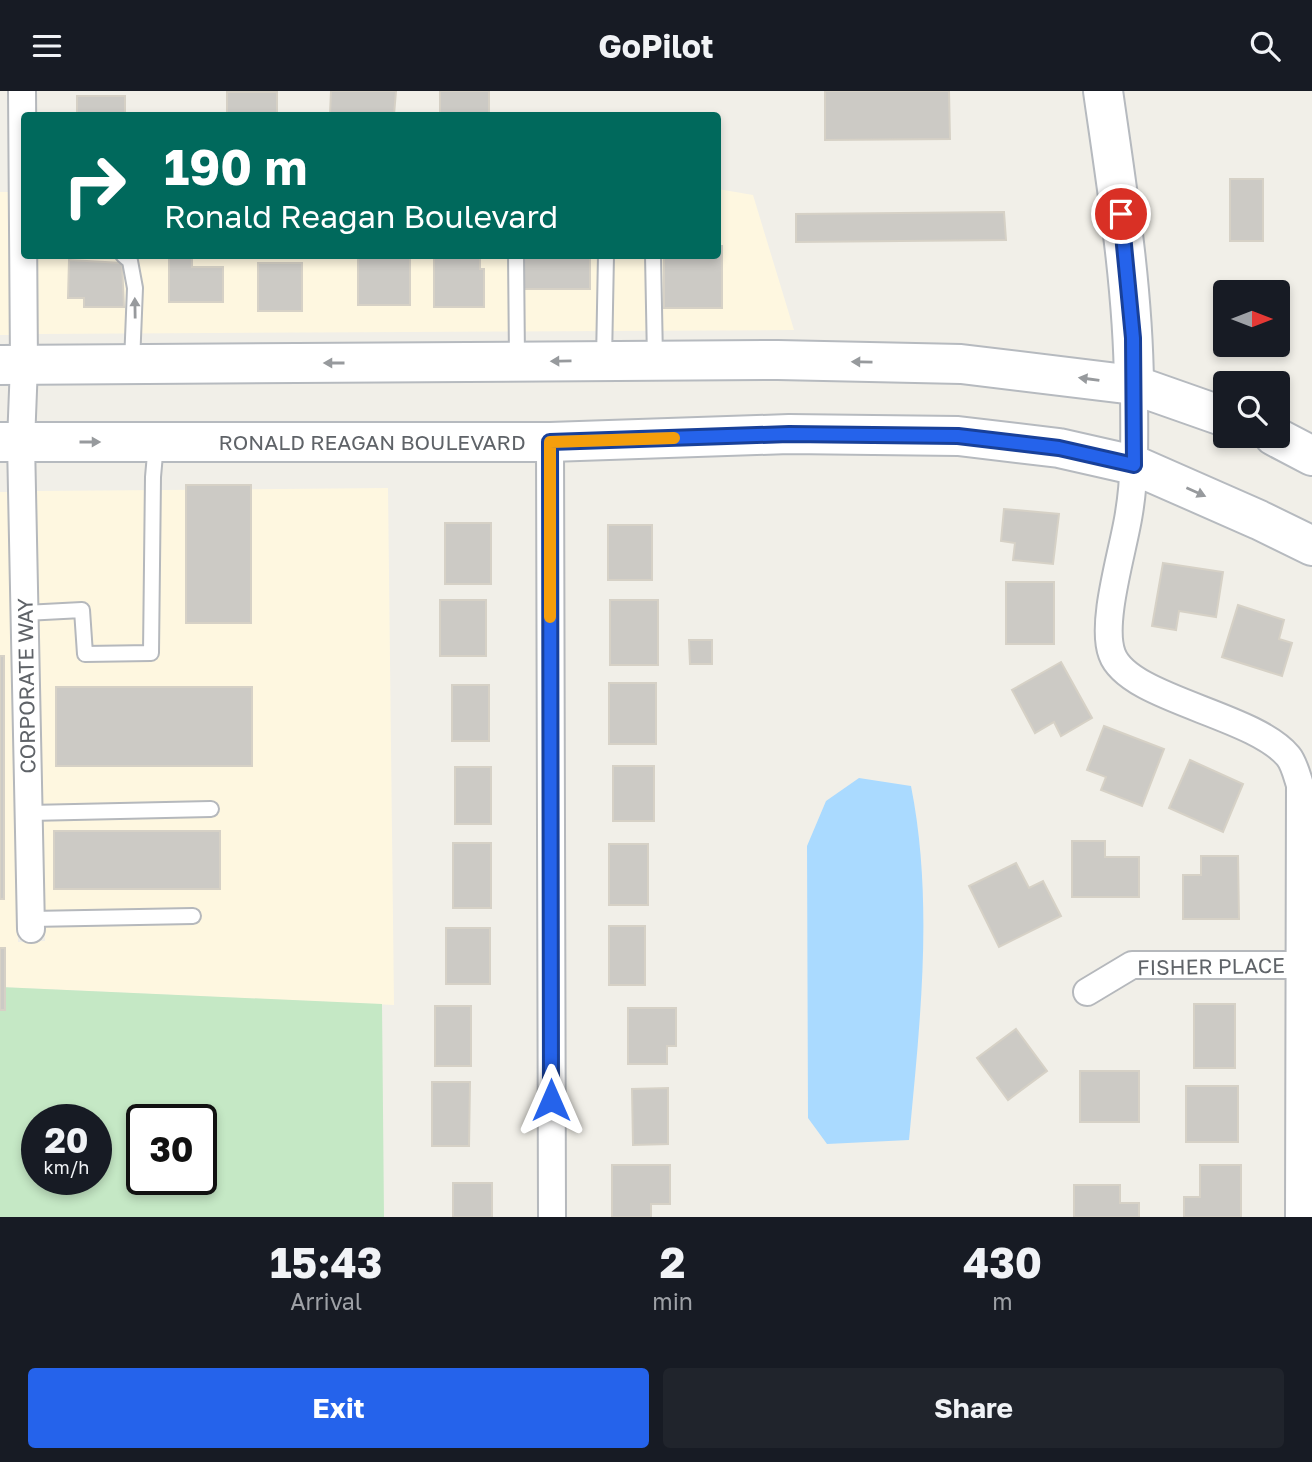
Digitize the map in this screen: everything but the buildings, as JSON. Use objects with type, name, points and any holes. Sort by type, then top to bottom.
[{"type":"main road","points":[[1103,91],[1121,214],[1133,338],[1133,385]]},
{"type":"main road","points":[[12,365],[655,360],[961,364],[1133,385],[1213,413]]},
{"type":"main road","name":"RONALD REAGAN BOULEVARD","points":[[11,442],[550,442],[789,434],[958,436],[1059,448],[1134,465],[1312,546]]},
{"type":"main road","points":[[1290,444],[1312,456]]},
{"type":"street","name":"CORPORATE WAY","points":[[22,91],[22,112]]},
{"type":"street","name":"CORPORATE WAY","points":[[21,259],[12,365],[11,442],[25,613],[31,924]]},
{"type":"street","points":[[1133,385],[1134,465],[1130,512],[1108,627],[1112,654],[1124,674],[1266,737],[1289,757],[1300,785],[1299,1217]]},
{"type":"street","points":[[550,442],[552,1217]]},
{"type":"street","name":"FISHER PLACE","points":[[1087,992],[1132,965],[1299,965]]},
{"type":"lane","points":[[128,259],[135,288],[132,364]]},
{"type":"lane","points":[[516,259],[517,362]]},
{"type":"lane","points":[[604,361],[606,259]]},
{"type":"lane","points":[[653,259],[655,360]]},
{"type":"lane","points":[[25,613],[82,610],[85,654],[151,653],[153,477],[156,442]]},
{"type":"lane","points":[[29,813],[211,809]]},
{"type":"lane","points":[[31,924],[193,916]]},
{"type":"shaded area","points":[[721,190],[753,195],[794,330],[37,334],[37,259],[721,259]]},
{"type":"shaded area","points":[[0,192],[9,192],[10,335],[0,335]]},
{"type":"shaded area","points":[[388,488],[394,1005],[0,987],[0,492],[9,492],[18,942],[45,941],[36,491]]},
{"type":"green space","points":[[0,987],[382,1004],[384,1217],[0,1217]]},
{"type":"water","points":[[859,778],[911,786],[922,874],[921,1007],[909,1140],[827,1144],[808,1118],[807,846],[826,801]]},
{"type":"slow traffic","points":[[550,617],[550,442],[674,438]]},
{"type":"route","points":[[551,1100],[550,442],[789,434],[958,436],[1059,448],[1134,465],[1133,338],[1121,214]]}]
